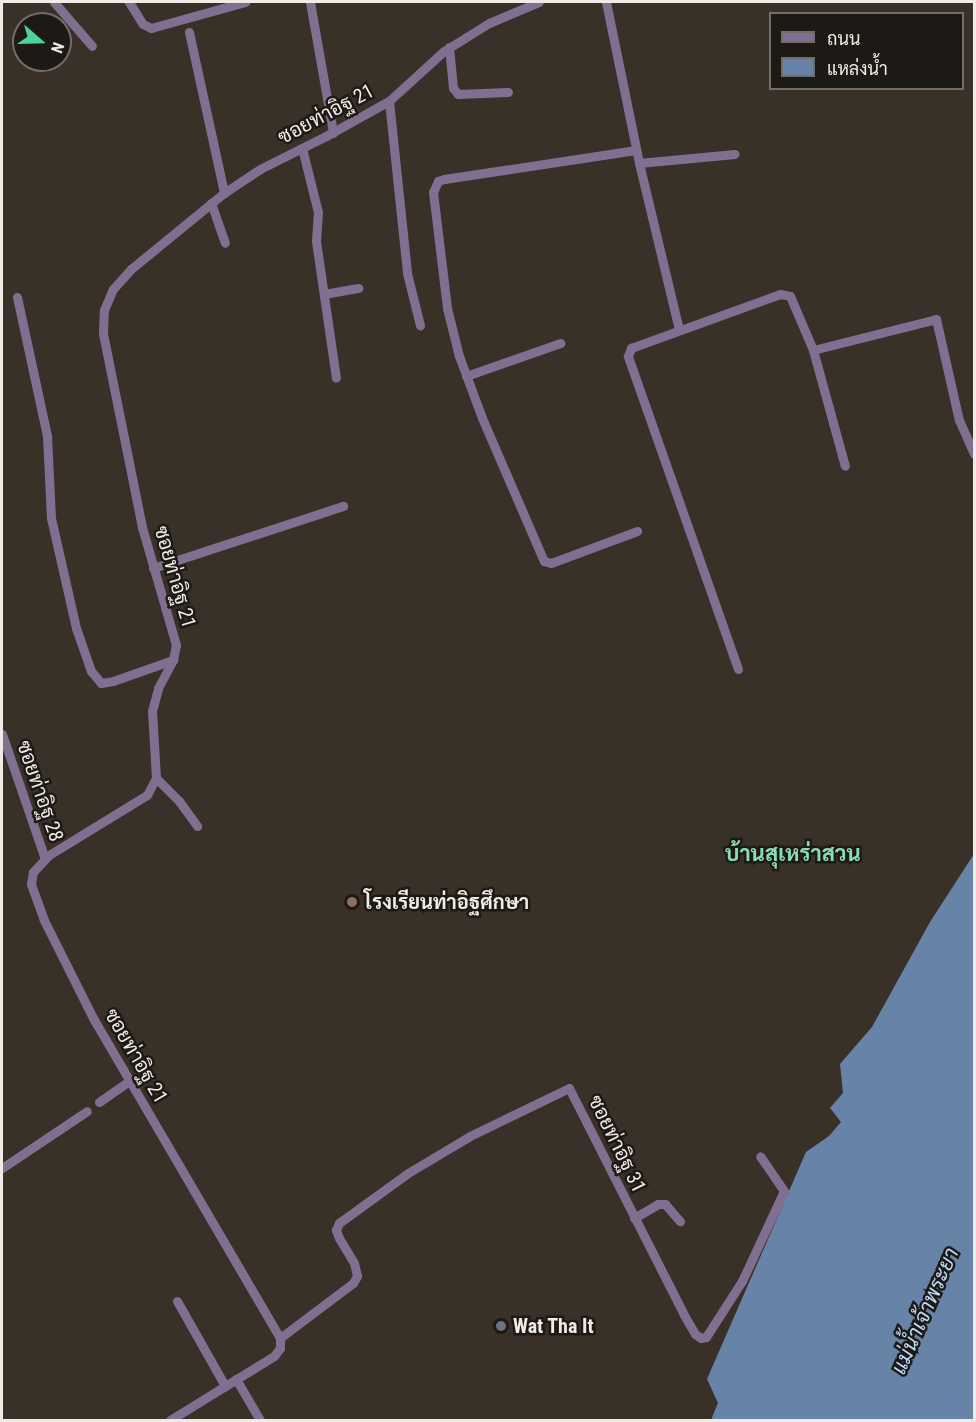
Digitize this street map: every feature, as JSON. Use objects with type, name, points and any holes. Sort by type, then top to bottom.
[{"type":"street","points":[[54,2],[92,46]]},
{"type":"street","points":[[129,2],[143,24],[151,28],[244,2]]},
{"type":"street","points":[[310,2],[333,133]]},
{"type":"street","name":"ซอยท่าอิฐ 21","points":[[173,660],[176,645],[142,527],[103,334],[104,310],[113,289],[131,269],[224,193],[260,169],[333,133],[389,100],[420,70],[450,47],[489,23],[539,2]]},
{"type":"street","points":[[606,2],[636,150],[679,329]]},
{"type":"street","points":[[189,32],[224,193]]},
{"type":"street","points":[[450,47],[453,88],[458,94],[508,92]]},
{"type":"street","points":[[389,100],[407,273],[420,325]]},
{"type":"street","points":[[302,148],[318,212],[316,241],[336,378]]},
{"type":"street","points":[[636,150],[438,181],[433,192],[447,308],[466,376],[544,561],[551,563],[637,531]]},
{"type":"street","points":[[639,163],[735,154]]},
{"type":"street","points":[[211,203],[225,243]]},
{"type":"street","points":[[324,294],[358,288]]},
{"type":"street","points":[[738,669],[628,356],[631,348],[780,294],[790,296],[813,350],[845,466]]},
{"type":"street","points":[[17,297],[47,435],[51,518],[76,628],[91,670],[101,682],[113,681],[173,660]]},
{"type":"street","points":[[813,350],[936,319],[959,420],[975,454]]},
{"type":"street","points":[[466,376],[560,343]]},
{"type":"street","points":[[153,568],[343,506]]},
{"type":"street","points":[[45,859],[147,795],[156,778],[152,711],[158,688],[173,660]]},
{"type":"street","name":"ซอยท่าอิฐ 28","points":[[2,734],[45,859]]},
{"type":"street","points":[[156,778],[179,801],[197,826]]},
{"type":"street","name":"ซอยท่าอิฐ 21","points":[[45,859],[31,877],[33,896],[93,1018],[280,1338]]},
{"type":"street","points":[[99,1102],[130,1080]]},
{"type":"street","name":"ซอยท่าอิฐ 31","points":[[280,1338],[353,1283],[357,1276],[354,1263],[336,1230],[339,1223],[408,1173],[470,1136],[569,1088],[684,1316],[695,1334],[701,1338],[706,1337],[742,1281],[784,1191],[760,1156]]},
{"type":"street","points":[[2,1168],[87,1111]]},
{"type":"street","points":[[634,1218],[658,1204],[665,1204],[680,1221]]},
{"type":"street","points":[[177,1301],[225,1386]]},
{"type":"street","points":[[170,1420],[274,1356],[280,1348],[280,1338]]},
{"type":"street","points":[[236,1379],[260,1420]]},
{"type":"water","name":"แม่น้ำเจ้าพระยา","points":[[974,854],[974,1420],[711,1420],[718,1403],[707,1379],[806,1152],[829,1136],[841,1122],[830,1108],[843,1093],[840,1064],[872,1027],[930,922]]},
{"type":"place","name":"โรงเรียนท่าอิฐศึกษา","points":[[352,902]]},
{"type":"place","name":"Wat Tha It","points":[[501,1326]]},
{"type":"district","name":"บ้านสุเหร่าสวน","points":[[793,854]]}]
